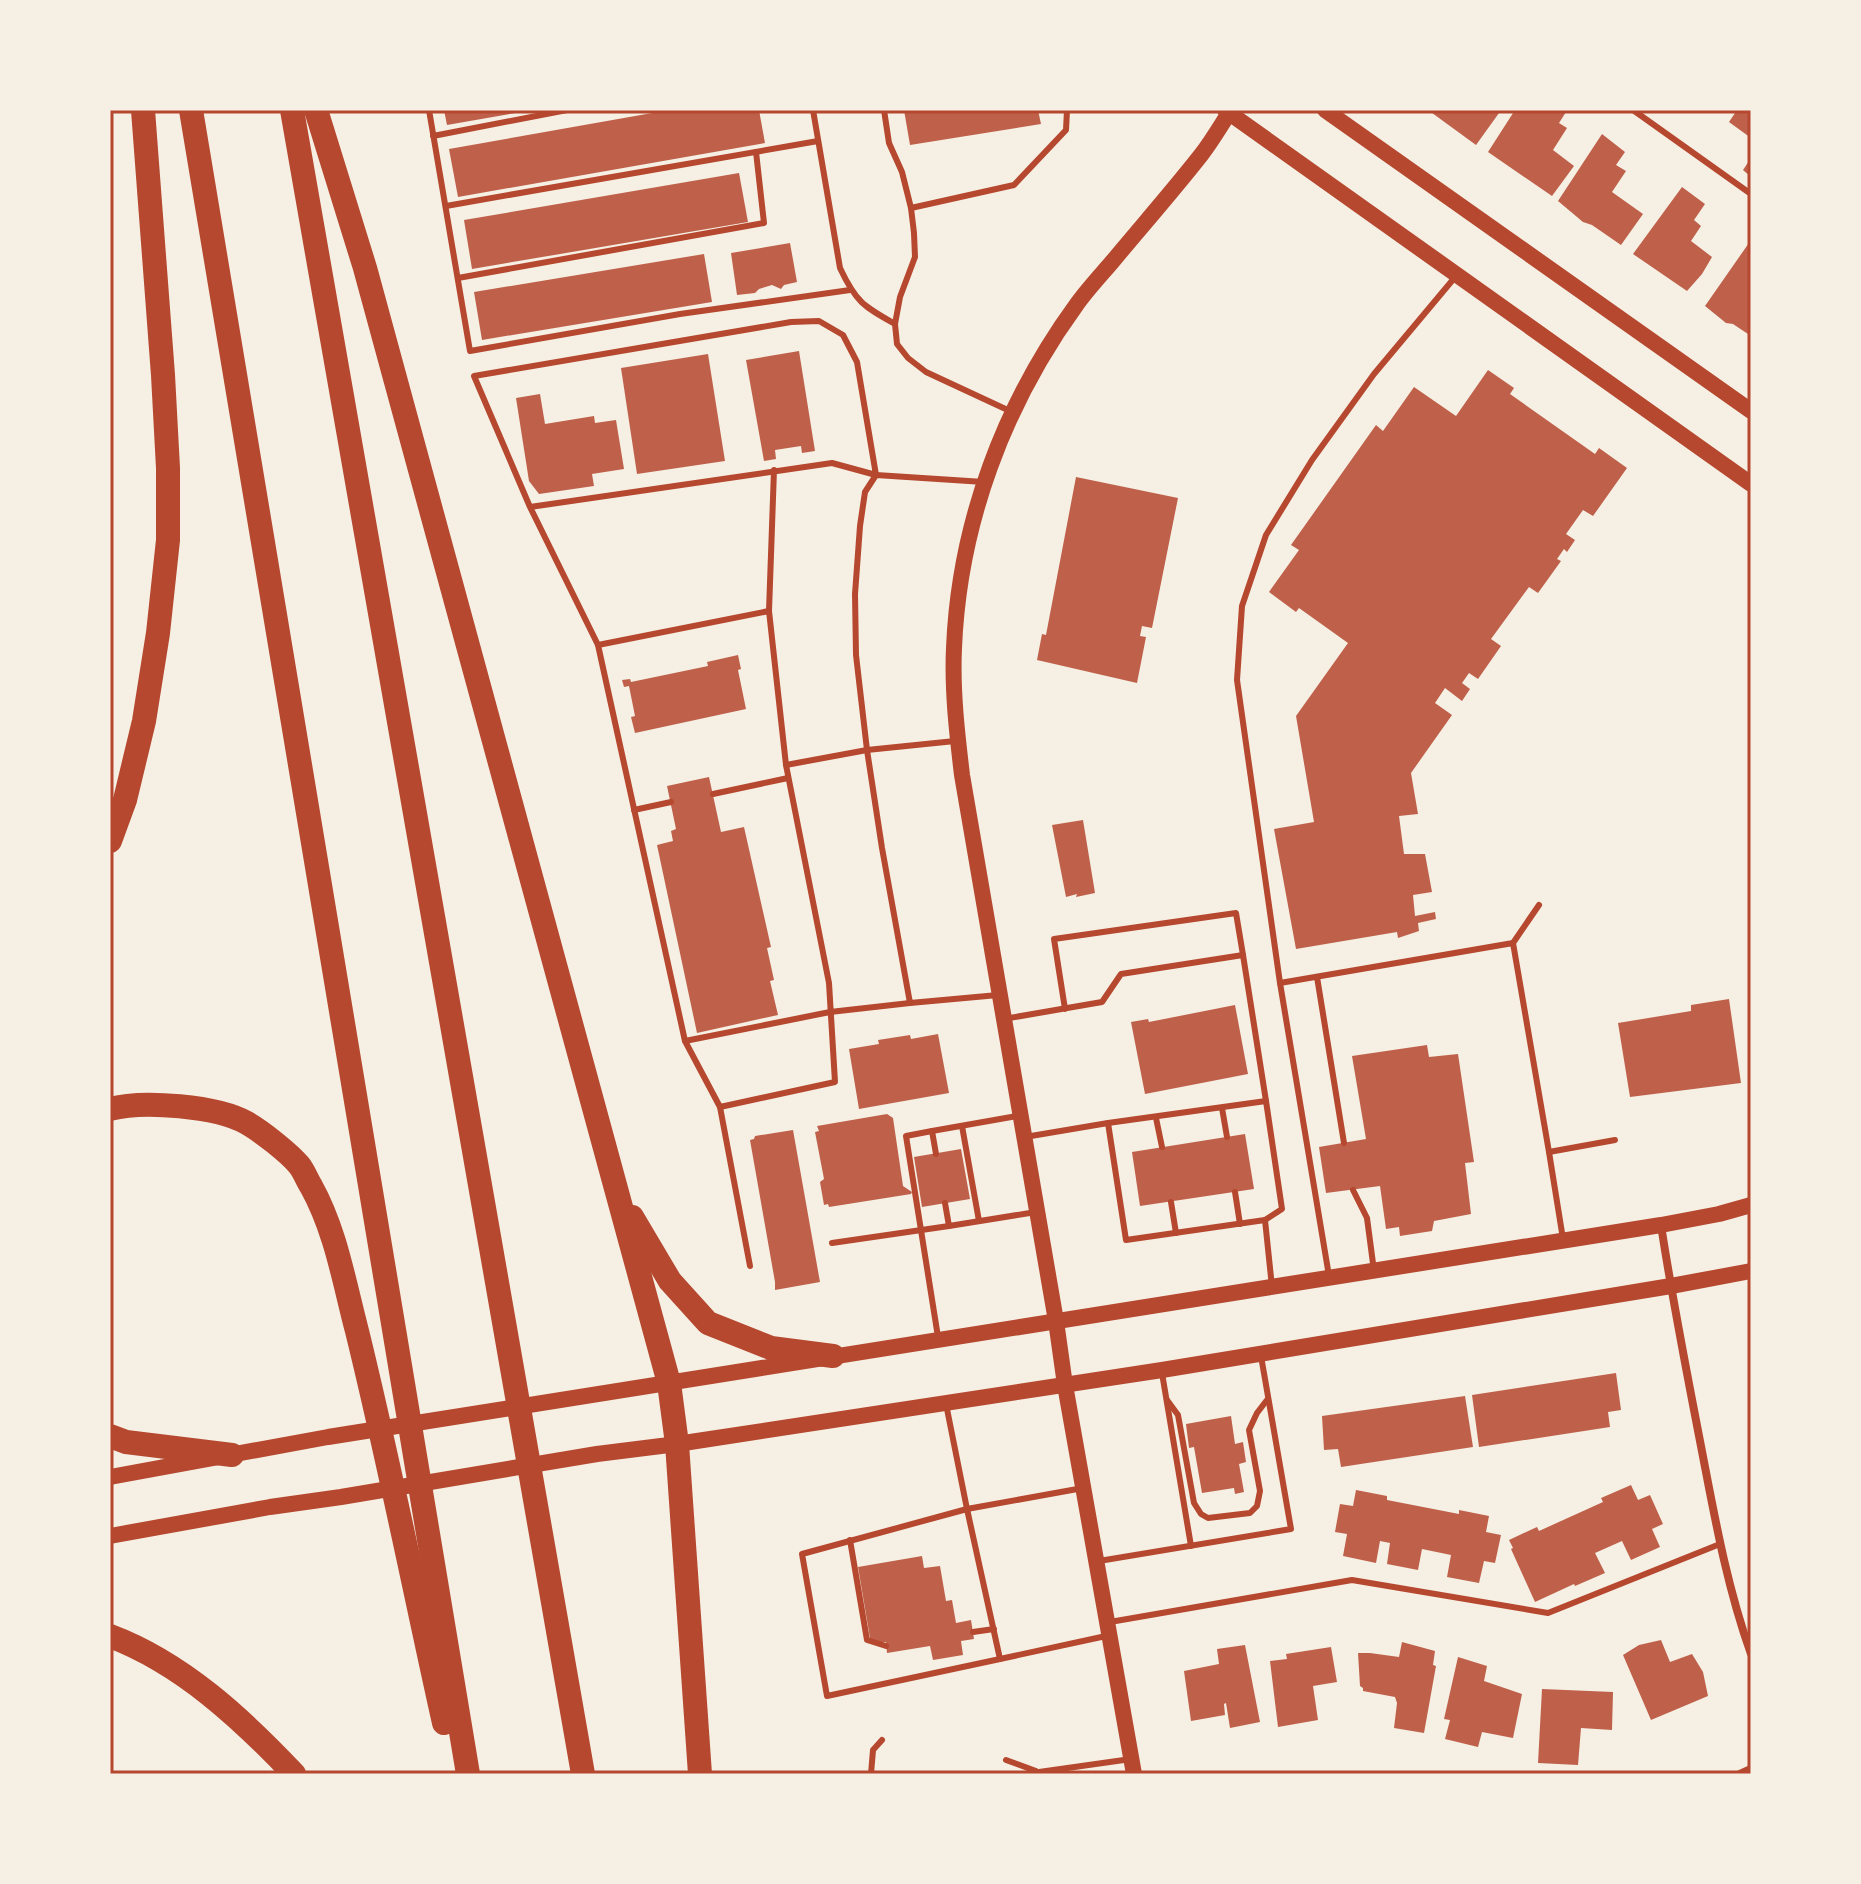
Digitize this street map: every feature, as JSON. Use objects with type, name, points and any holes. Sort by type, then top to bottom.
[{"type":"highway","points":[[110,841],[125,800],[144,721],[168,540],[163,375],[143,110]]},
{"type":"highway","points":[[191,110],[468,1774]]},
{"type":"highway","points":[[292,110],[583,1774]]},
{"type":"highway","points":[[316,110],[365,268],[669,1383],[677,1444],[700,1774]]},
{"type":"highway","points":[[110,1109],[124,1105],[177,1106],[246,1122],[299,1165],[319,1201],[333,1237],[370,1385],[455,1774]]},
{"type":"highway","points":[[616,1190],[670,1281],[708,1323],[771,1348],[833,1356]]},
{"type":"highway","points":[[110,1436],[126,1442],[232,1455]]},
{"type":"highway","points":[[110,1636],[136,1646],[188,1679],[231,1713],[294,1774]]},
{"type":"main road","points":[[1325,110],[1751,411]]},
{"type":"main road","points":[[1132,1766],[962,775],[955,712],[954,648],[970,532],[984,482],[1012,412],[1042,356],[1078,303],[1203,152],[1228,111],[1751,484]]},
{"type":"main road","points":[[110,1477],[328,1437],[1661,1225],[1751,1205]]},
{"type":"main road","points":[[110,1536],[597,1454],[1162,1370],[1751,1271]]},
{"type":"street","points":[[1661,1225],[1720,1544],[1736,1613],[1751,1654]]},
{"type":"street","points":[[1740,1774],[1751,1769]]},
{"type":"lane","points":[[429,110],[470,351],[680,314],[850,290]]},
{"type":"lane","points":[[433,136],[567,110]]},
{"type":"lane","points":[[813,110],[840,268],[850,290],[866,308],[895,324]]},
{"type":"lane","points":[[884,110],[889,143],[902,172],[911,208],[915,257],[900,297],[895,324],[897,344],[908,358],[926,372],[1012,412]]},
{"type":"lane","points":[[911,208],[1014,185],[1066,130],[1067,110]]},
{"type":"lane","points":[[1633,110],[1751,194]]},
{"type":"lane","points":[[446,206],[818,141]]},
{"type":"lane","points":[[458,278],[764,223],[756,152]]},
{"type":"lane","points":[[1330,1278],[1280,983],[1237,680],[1242,606],[1266,535],[1312,460],[1374,374],[1457,275]]},
{"type":"lane","points":[[750,1266],[720,1107],[685,1041],[598,645],[530,507],[474,376],[791,322],[819,321],[843,335],[857,362],[876,475],[865,492],[860,526],[855,594],[856,655],[867,750],[910,1003]]},
{"type":"lane","points":[[530,507],[832,463],[876,475],[984,482]]},
{"type":"lane","points":[[720,1107],[835,1082],[829,983],[788,778],[769,611],[774,470]]},
{"type":"lane","points":[[598,645],[769,611]]},
{"type":"lane","points":[[786,765],[867,750],[958,741]]},
{"type":"lane","points":[[713,794],[788,778]]},
{"type":"lane","points":[[634,810],[671,802]]},
{"type":"lane","points":[[1539,905],[1513,943],[1564,1241]]},
{"type":"lane","points":[[1065,1009],[1054,939],[1236,913],[1282,1209],[1265,1220],[1126,1240],[1108,1123]]},
{"type":"lane","points":[[1280,983],[1513,943]]},
{"type":"lane","points":[[1004,1019],[1102,1002],[1121,974],[1243,955]]},
{"type":"lane","points":[[1317,977],[1344,1143]]},
{"type":"lane","points":[[685,1041],[830,1012],[1000,995]]},
{"type":"lane","points":[[1025,1137],[1266,1101]]},
{"type":"lane","points":[[1222,1108],[1227,1137]]},
{"type":"lane","points":[[939,1340],[906,1136],[1021,1116]]},
{"type":"lane","points":[[1156,1118],[1162,1147]]},
{"type":"lane","points":[[962,1126],[979,1221]]},
{"type":"lane","points":[[932,1131],[936,1154]]},
{"type":"lane","points":[[1549,1152],[1615,1140]]},
{"type":"lane","points":[[1353,1190],[1367,1218],[1374,1271]]},
{"type":"lane","points":[[1235,1192],[1240,1224]]},
{"type":"lane","points":[[1171,1202],[1176,1233]]},
{"type":"lane","points":[[945,1203],[949,1226]]},
{"type":"lane","points":[[832,1243],[1038,1212]]},
{"type":"lane","points":[[1265,1220],[1272,1287]]},
{"type":"lane","points":[[1096,1561],[1291,1529],[1260,1353]]},
{"type":"lane","points":[[1162,1370],[1191,1546]]},
{"type":"lane","points":[[1167,1400],[1178,1415],[1194,1503],[1208,1518],[1221,1518],[1250,1513],[1257,1506],[1260,1491],[1249,1430],[1267,1400]]},
{"type":"lane","points":[[946,1404],[1000,1659]]},
{"type":"lane","points":[[1083,1488],[967,1509],[802,1554],[827,1696],[1000,1659],[1108,1629],[1352,1580],[1548,1613],[1720,1544]]},
{"type":"lane","points":[[850,1540],[867,1640],[886,1646]]},
{"type":"lane","points":[[973,1632],[994,1629]]},
{"type":"lane","points":[[871,1774],[873,1750],[882,1740]]},
{"type":"lane","points":[[1006,1760],[1039,1772]]},
{"type":"lane","points":[[1025,1774],[1132,1766]]},
{"type":"building","points":[[444,110],[521,110],[521,112],[447,125]]},
{"type":"building","points":[[669,110],[759,110],[765,143],[458,197],[449,149]]},
{"type":"building","points":[[904,110],[1038,110],[1041,124],[910,145]]},
{"type":"building","points":[[1428,110],[1494,110],[1499,113],[1476,145]]},
{"type":"building","points":[[1515,110],[1566,112],[1559,123],[1567,128],[1553,150],[1574,166],[1552,196],[1488,152]]},
{"type":"building","points":[[1737,110],[1751,110],[1751,138],[1729,122]]},
{"type":"building","points":[[1602,134],[1625,152],[1616,165],[1626,171],[1612,192],[1643,214],[1621,245],[1583,222],[1558,201]]},
{"type":"building","points":[[1751,158],[1751,177],[1743,170]]},
{"type":"building","points":[[739,173],[748,222],[472,269],[464,220]]},
{"type":"building","points":[[1682,187],[1705,204],[1694,220],[1701,226],[1691,241],[1712,257],[1687,291],[1633,254]]},
{"type":"building","points":[[1751,240],[1751,336],[1726,323],[1705,306]]},
{"type":"building","points":[[790,243],[797,282],[784,285],[781,289],[772,285],[755,293],[737,295],[731,253]]},
{"type":"building","points":[[704,254],[712,302],[482,340],[474,292]]},
{"type":"building","points":[[799,351],[815,451],[802,453],[801,446],[775,450],[776,459],[764,461],[746,360]]},
{"type":"building","points":[[708,354],[725,461],[637,474],[621,368]]},
{"type":"building","points":[[1488,370],[1514,388],[1510,394],[1595,454],[1599,448],[1627,468],[1593,516],[1583,510],[1566,534],[1575,540],[1567,552],[1564,549],[1557,559],[1561,561],[1538,593],[1529,587],[1491,639],[1501,646],[1478,679],[1469,673],[1462,683],[1470,689],[1462,701],[1445,688],[1435,703],[1452,715],[1411,773],[1418,814],[1399,816],[1404,854],[1425,854],[1432,892],[1413,895],[1415,916],[1435,912],[1436,919],[1418,923],[1419,931],[1398,938],[1397,932],[1296,949],[1274,829],[1314,822],[1296,716],[1348,643],[1299,608],[1296,612],[1269,592],[1299,550],[1291,545],[1376,425],[1383,431],[1414,387],[1456,416]]},
{"type":"building","points":[[540,394],[545,424],[594,416],[595,423],[616,420],[624,469],[592,474],[594,486],[539,494],[529,481],[516,398]]},
{"type":"building","points":[[1076,477],[1178,498],[1152,628],[1142,626],[1140,636],[1146,637],[1137,683],[1037,660],[1042,634],[1046,635]]},
{"type":"building","points":[[738,655],[746,709],[635,733],[629,686],[624,687],[622,680],[630,679],[631,682],[708,666],[707,662]]},
{"type":"building","points":[[709,777],[721,832],[744,827],[771,947],[767,948],[774,980],[770,981],[778,1015],[697,1033],[657,845],[673,841],[671,831],[676,829],[667,786]]},
{"type":"building","points":[[1083,820],[1095,893],[1066,897],[1052,825]]},
{"type":"building","points":[[1729,999],[1741,1083],[1630,1097],[1618,1023],[1691,1011],[1691,1005]]},
{"type":"building","points":[[1235,1005],[1248,1074],[1145,1094],[1131,1022],[1148,1019],[1149,1022]]},
{"type":"building","points":[[938,1034],[949,1093],[859,1109],[849,1049],[879,1044],[878,1040]]},
{"type":"building","points":[[1427,1045],[1429,1057],[1458,1054],[1474,1162],[1465,1163],[1471,1214],[1434,1221],[1432,1231],[1400,1236],[1399,1227],[1386,1229],[1380,1186],[1326,1193],[1319,1147],[1366,1139],[1352,1056]]},
{"type":"building","points":[[887,1114],[893,1118],[903,1186],[911,1194],[829,1207],[828,1204],[824,1205],[820,1182],[824,1179],[815,1132],[819,1131],[817,1126]]},
{"type":"building","points":[[793,1130],[820,1282],[775,1290],[750,1140],[755,1136]]},
{"type":"building","points":[[1245,1134],[1254,1189],[1140,1206],[1132,1152]]},
{"type":"building","points":[[961,1149],[970,1199],[922,1207],[914,1157]]},
{"type":"building","points":[[1616,1373],[1621,1410],[1608,1412],[1610,1427],[1479,1447],[1472,1395]]},
{"type":"building","points":[[1465,1396],[1473,1447],[1341,1467],[1338,1449],[1324,1450],[1322,1416]]},
{"type":"building","points":[[1231,1416],[1235,1444],[1243,1442],[1246,1462],[1239,1464],[1244,1492],[1235,1494],[1234,1488],[1202,1493],[1194,1447],[1189,1448],[1186,1424]]},
{"type":"building","points":[[1631,1485],[1638,1500],[1650,1495],[1663,1524],[1652,1529],[1660,1547],[1631,1560],[1622,1541],[1595,1553],[1605,1573],[1535,1602],[1509,1540],[1537,1527],[1539,1531],[1603,1502],[1601,1498]]},
{"type":"building","points":[[1356,1490],[1387,1496],[1387,1500],[1459,1514],[1459,1510],[1489,1516],[1486,1532],[1501,1535],[1495,1563],[1484,1561],[1479,1583],[1447,1577],[1451,1555],[1422,1549],[1418,1570],[1387,1564],[1390,1543],[1380,1541],[1376,1563],[1343,1556],[1347,1534],[1335,1532],[1340,1504],[1353,1506]]},
{"type":"building","points":[[922,1556],[924,1568],[940,1566],[946,1601],[952,1600],[956,1623],[971,1620],[974,1639],[961,1641],[963,1655],[933,1660],[930,1646],[887,1653],[886,1642],[871,1644],[858,1567]]},
{"type":"building","points":[[1661,1640],[1670,1662],[1692,1654],[1703,1672],[1708,1696],[1651,1720],[1623,1655],[1639,1645]]},
{"type":"building","points":[[1402,1642],[1435,1651],[1433,1665],[1436,1666],[1424,1733],[1394,1728],[1395,1697],[1363,1691],[1360,1686],[1358,1653],[1399,1657]]},
{"type":"building","points":[[1245,1645],[1260,1722],[1230,1728],[1226,1703],[1225,1715],[1191,1721],[1184,1671],[1219,1664],[1217,1649]]},
{"type":"building","points":[[1331,1647],[1337,1682],[1313,1686],[1318,1720],[1278,1727],[1270,1661],[1287,1659],[1286,1654]]},
{"type":"building","points":[[1458,1657],[1487,1666],[1484,1681],[1522,1694],[1513,1738],[1482,1732],[1478,1747],[1445,1739],[1450,1720],[1444,1719]]},
{"type":"building","points":[[1542,1689],[1613,1692],[1612,1730],[1581,1728],[1578,1765],[1538,1763]]}]
